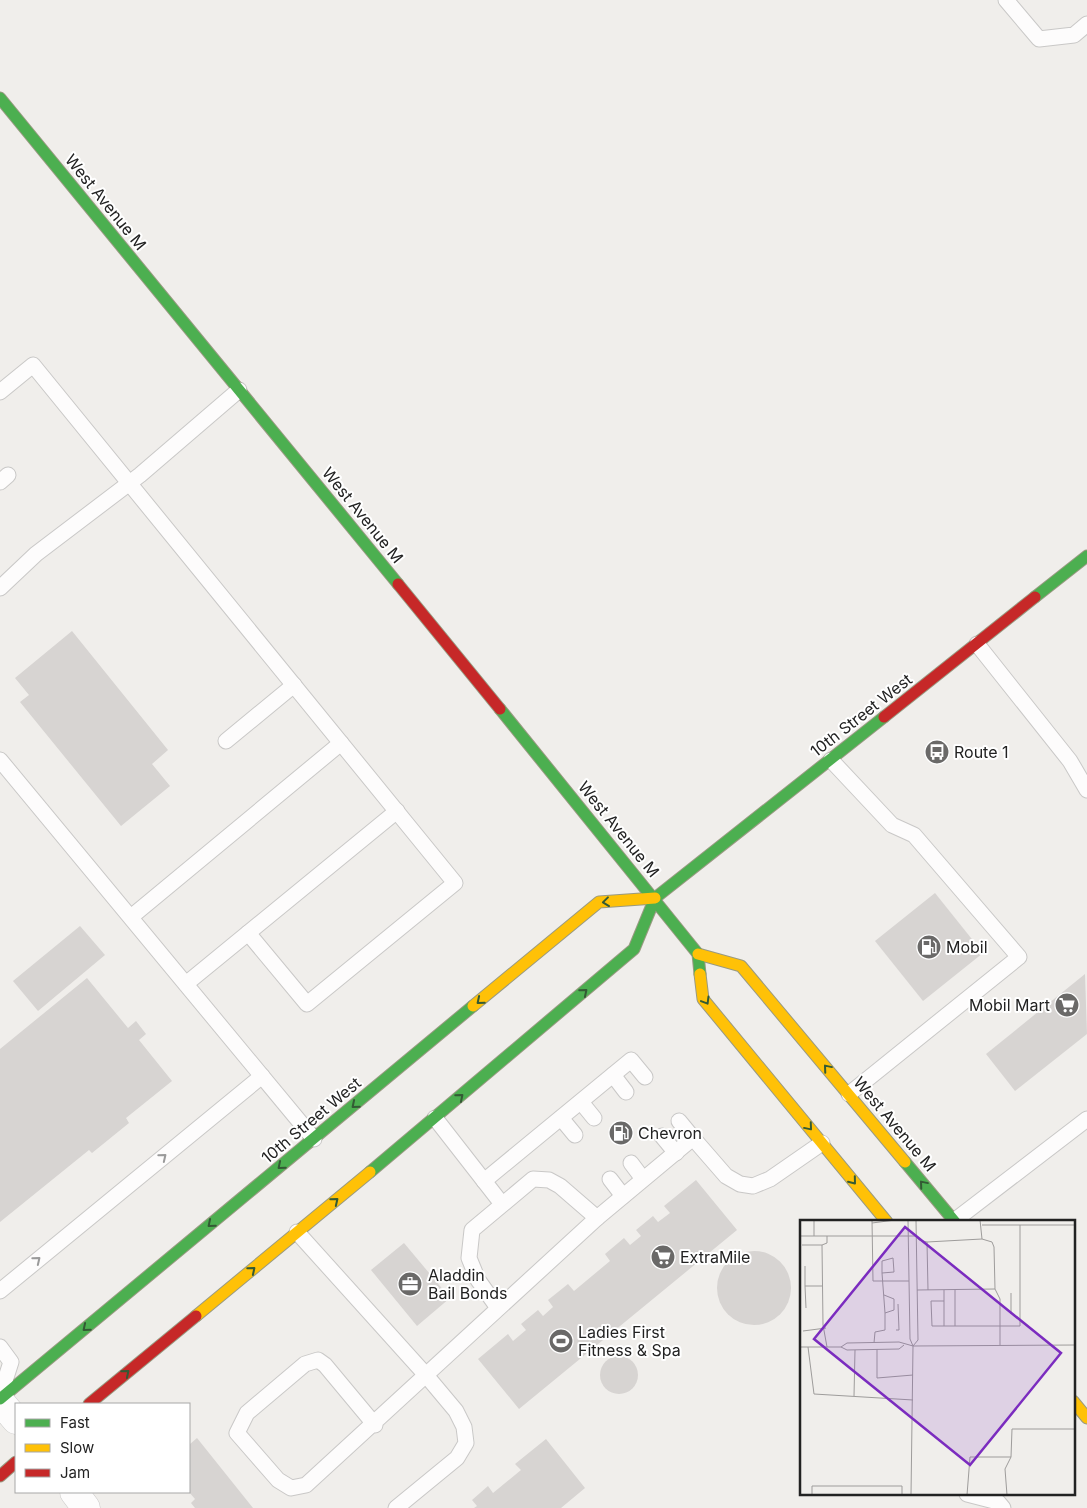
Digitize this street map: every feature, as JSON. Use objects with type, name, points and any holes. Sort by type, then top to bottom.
[{"type":"main road","name":"West Avenue M","points":[[0,98],[655,898],[698,954],[741,966],[953,1220]]},
{"type":"main road","name":"10th Street West","points":[[90,1403],[435,1118],[634,949],[655,898],[1087,556]]},
{"type":"main road","name":"10th Street West","points":[[0,1399],[599,902],[655,898]]},
{"type":"main road","points":[[698,954],[703,999],[885,1220]]},
{"type":"main road","points":[[1074,1402],[1087,1418]]},
{"type":"main road","points":[[0,1476],[15,1463]]},
{"type":"street","points":[[0,1399],[15,1419]]},
{"type":"street","points":[[75,1493],[86,1508]]},
{"type":"lane","points":[[1006,0],[1039,39],[1074,35],[1087,24]]},
{"type":"lane","points":[[0,392],[33,365],[455,882],[307,1004],[248,933]]},
{"type":"lane","points":[[0,588],[36,554],[129,483],[239,390]]},
{"type":"lane","points":[[977,644],[1070,761],[1087,790]]},
{"type":"lane","points":[[226,741],[294,685]]},
{"type":"lane","points":[[131,917],[341,743]]},
{"type":"lane","points":[[0,760],[314,1139]]},
{"type":"lane","points":[[831,760],[892,826],[914,835],[1019,957],[849,1094]]},
{"type":"lane","points":[[186,984],[397,811]]},
{"type":"lane","points":[[484,1181],[631,1060],[645,1077]]},
{"type":"lane","points":[[613,1075],[626,1092]]},
{"type":"lane","points":[[0,1291],[262,1076]]},
{"type":"lane","points":[[581,1102],[594,1118]]},
{"type":"lane","points":[[435,1118],[502,1204]]},
{"type":"lane","points":[[562,1118],[574,1135]]},
{"type":"lane","points":[[955,1220],[1087,1119]]},
{"type":"lane","points":[[680,1121],[726,1176],[740,1184],[753,1186],[770,1179],[822,1143]]},
{"type":"lane","points":[[662,1136],[676,1152]]},
{"type":"lane","points":[[375,1425],[326,1365],[318,1360],[305,1364],[247,1412],[237,1433],[278,1480],[291,1488],[306,1485],[375,1425],[425,1374],[597,1218],[693,1138]]},
{"type":"lane","points":[[631,1163],[644,1179]]},
{"type":"lane","points":[[498,1308],[478,1280],[469,1258],[472,1230],[533,1179],[549,1180],[597,1218]]},
{"type":"lane","points":[[610,1179],[623,1196]]},
{"type":"lane","points":[[297,1232],[425,1374],[456,1411],[464,1427],[466,1443],[457,1458],[396,1508]]},
{"type":"lane","points":[[0,1347],[12,1362],[0,1399]]},
{"type":"lane","points":[[975,1496],[998,1502],[1003,1508]]},
{"type":"building","points":[[72,631],[168,750],[152,764],[170,786],[121,826],[20,702],[29,695],[15,678]]},
{"type":"building","name":"Mobil","points":[[935,893],[983,953],[923,1001],[875,941]]},
{"type":"building","points":[[80,926],[105,955],[38,1011],[13,981]]},
{"type":"building","name":"Mobil Mart","points":[[1085,974],[1087,1034],[1015,1091],[986,1054]]},
{"type":"building","points":[[87,978],[128,1028],[136,1021],[146,1034],[139,1040],[172,1081],[126,1118],[129,1123],[92,1153],[89,1150],[0,1222],[0,1049]]},
{"type":"building","points":[[696,1180],[737,1230],[519,1409],[478,1359],[508,1334],[513,1341],[526,1330],[521,1324],[538,1310],[543,1316],[553,1307],[548,1300],[568,1284],[574,1291],[610,1261],[605,1254],[624,1238],[630,1245],[641,1236],[636,1230],[653,1216],[658,1222],[670,1213],[664,1206]]},
{"type":"building","name":"Aladdin Bail Bonds","points":[[404,1243],[450,1298],[417,1326],[371,1270]]},
{"type":"building","points":[[747,1251],[761,1251],[775,1257],[785,1267],[791,1281],[791,1295],[785,1309],[775,1319],[761,1325],[747,1325],[733,1319],[723,1309],[717,1295],[717,1281],[723,1267],[733,1257]]},
{"type":"building","points":[[619,1356],[633,1361],[638,1375],[633,1389],[619,1394],[605,1389],[600,1375],[605,1361]]},
{"type":"building","points":[[197,1438],[253,1508],[195,1508],[191,1503],[195,1499],[190,1493],[190,1444]]},
{"type":"building","points":[[546,1439],[585,1488],[561,1508],[474,1508],[477,1506],[472,1500],[488,1486],[493,1493],[521,1470],[515,1464]]},
{"type":"traffic: fast","points":[[0,98],[398,584]]},
{"type":"traffic: fast","points":[[1035,597],[1087,556]]},
{"type":"traffic: fast","points":[[500,709],[698,954],[700,974]]},
{"type":"traffic: fast","points":[[370,1172],[634,949],[655,898],[884,717]]},
{"type":"traffic: fast","points":[[0,1399],[473,1006]]},
{"type":"traffic: fast","points":[[905,1162],[953,1220]]},
{"type":"traffic: slow","points":[[473,1006],[599,902],[655,898]]},
{"type":"traffic: slow","points":[[698,954],[741,966],[905,1162]]},
{"type":"traffic: slow","points":[[700,974],[703,999],[885,1220]]},
{"type":"traffic: slow","points":[[196,1316],[370,1172]]},
{"type":"traffic: slow","points":[[1074,1402],[1087,1418]]},
{"type":"traffic: jam","points":[[398,584],[500,709]]},
{"type":"traffic: jam","points":[[884,717],[1035,597]]},
{"type":"traffic: jam","points":[[90,1403],[196,1316]]},
{"type":"traffic: jam","points":[[0,1476],[15,1463]]},
{"type":"place","name":"Route 1","points":[[937,752]]},
{"type":"place","name":"Mobil","points":[[929,947]]},
{"type":"place","name":"Mobil Mart","points":[[1067,1005]]},
{"type":"place","name":"Chevron","points":[[621,1133]]},
{"type":"place","name":"ExtraMile","points":[[663,1257]]},
{"type":"place","name":"Aladdin Bail Bonds","points":[[410,1284]]},
{"type":"place","name":"Ladies First Fitness & Spa","points":[[561,1341]]}]
